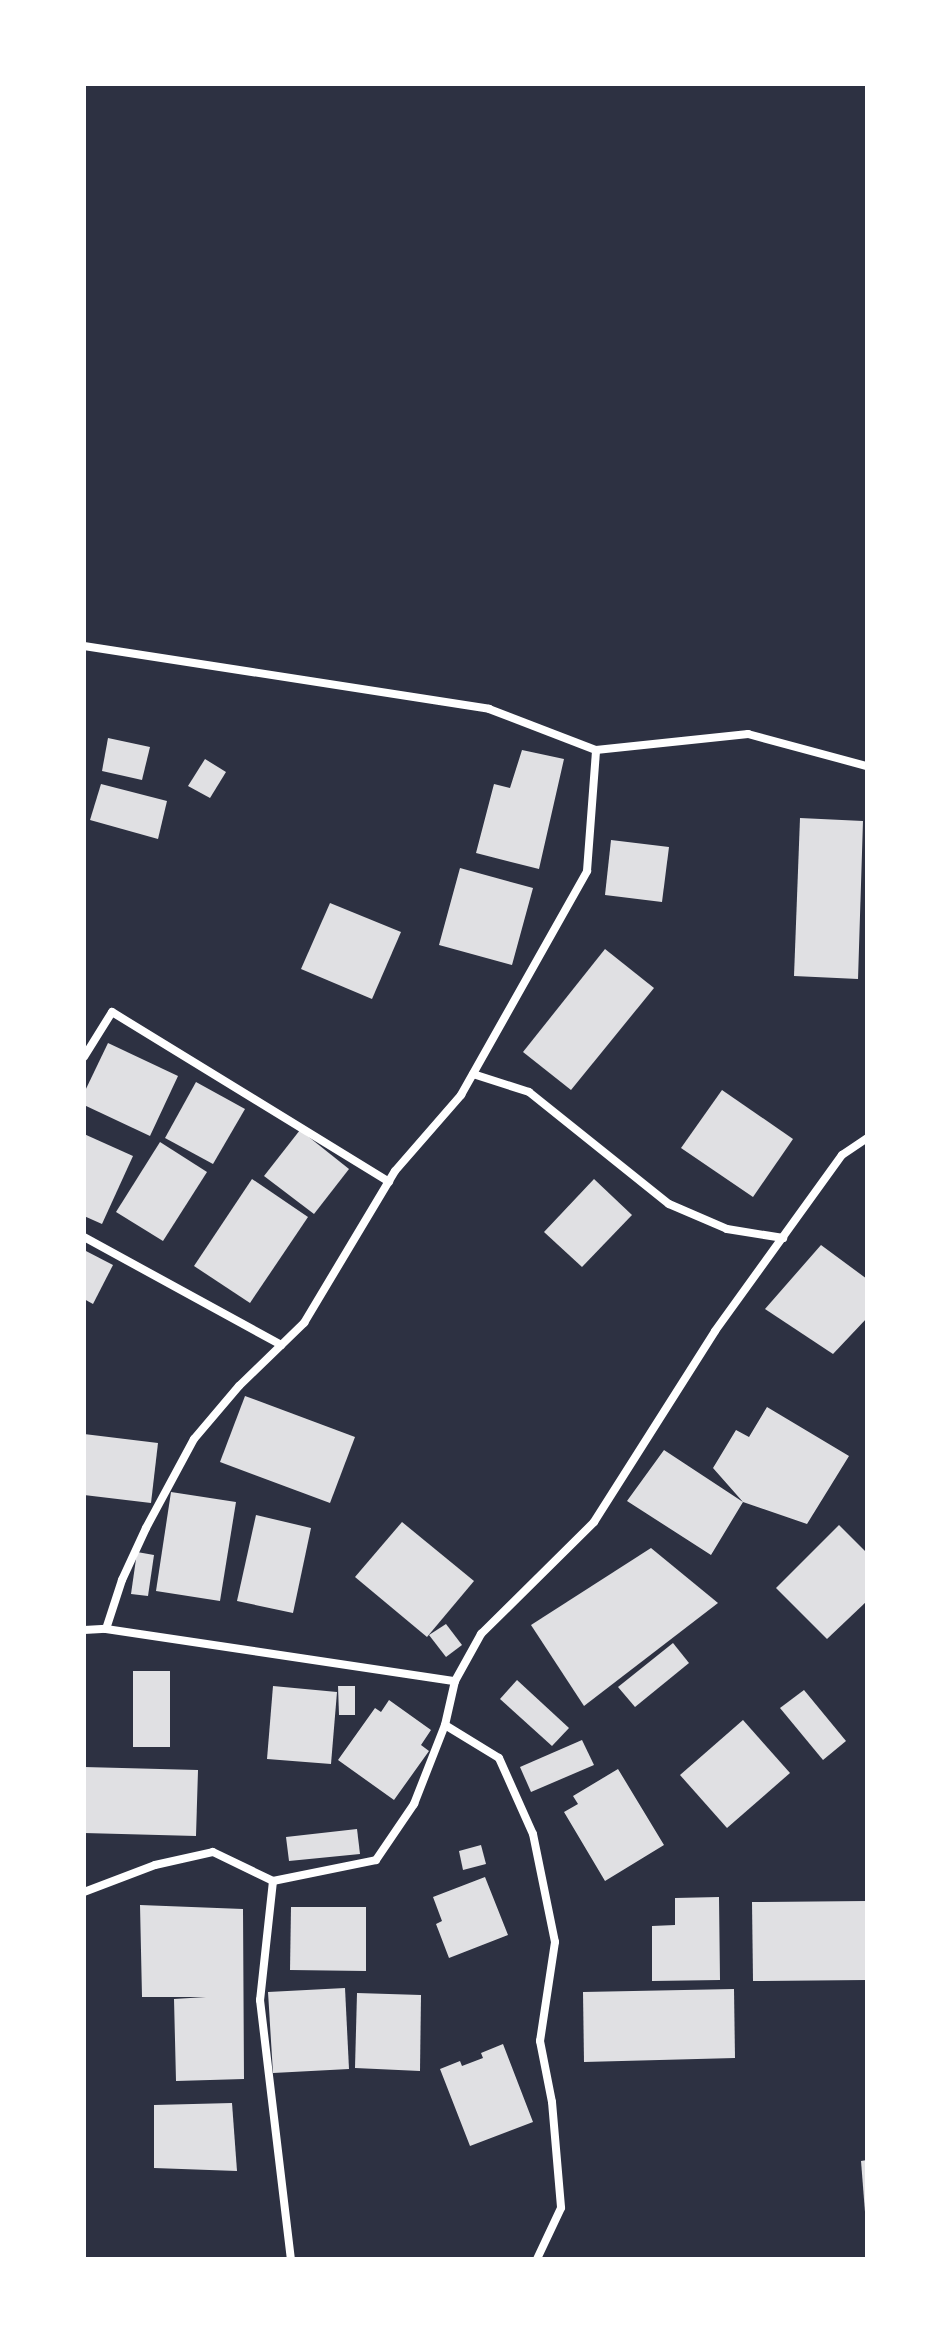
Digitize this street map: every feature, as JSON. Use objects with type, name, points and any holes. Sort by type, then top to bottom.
[{"type":"street","points":[[84,646],[489,709],[596,750],[748,734],[867,766]]},
{"type":"street","points":[[106,1629],[122,1580],[146,1528],[194,1439],[239,1386],[304,1323],[389,1182],[461,1095],[587,871],[596,750]]},
{"type":"street","points":[[84,1057],[112,1012],[389,1182]]},
{"type":"street","points":[[473,1074],[529,1092],[669,1204],[727,1229],[783,1238]]},
{"type":"street","points":[[84,1892],[155,1865],[213,1852],[273,1881],[376,1860],[414,1804],[445,1725],[455,1681],[481,1634],[594,1522],[715,1331],[842,1155],[867,1138]]},
{"type":"street","points":[[84,1237],[281,1345]]},
{"type":"street","points":[[84,1630],[106,1629],[455,1681]]},
{"type":"street","points":[[445,1725],[499,1758],[533,1834],[555,1942],[540,2041],[552,2102],[561,2208],[537,2259]]},
{"type":"street","points":[[273,1881],[260,2000],[291,2259]]},
{"type":"building","points":[[108,738],[150,747],[142,780],[102,771]]},
{"type":"building","points":[[522,750],[564,759],[539,869],[476,853],[494,784],[510,788]]},
{"type":"building","points":[[205,759],[226,772],[210,798],[188,786]]},
{"type":"building","points":[[101,784],[167,801],[158,839],[90,820]]},
{"type":"building","points":[[800,818],[863,821],[858,979],[794,976]]},
{"type":"building","points":[[611,840],[669,847],[662,902],[605,895]]},
{"type":"building","points":[[460,868],[533,888],[512,965],[439,945]]},
{"type":"building","points":[[330,903],[401,932],[372,999],[301,969]]},
{"type":"building","points":[[605,949],[654,988],[571,1090],[523,1052]]},
{"type":"building","points":[[108,1043],[178,1076],[150,1136],[84,1105],[84,1093]]},
{"type":"building","points":[[196,1082],[245,1109],[213,1164],[165,1138]]},
{"type":"building","points":[[722,1090],[793,1139],[753,1197],[681,1148]]},
{"type":"building","points":[[300,1130],[349,1169],[314,1214],[264,1176]]},
{"type":"building","points":[[84,1134],[133,1156],[102,1224],[84,1216]]},
{"type":"building","points":[[160,1142],[207,1172],[163,1241],[116,1212]]},
{"type":"building","points":[[252,1179],[308,1217],[250,1303],[194,1266]]},
{"type":"building","points":[[594,1179],[632,1215],[582,1267],[544,1232]]},
{"type":"building","points":[[821,1245],[867,1279],[867,1318],[833,1354],[765,1309]]},
{"type":"building","points":[[84,1250],[113,1265],[93,1304],[84,1299]]},
{"type":"building","points":[[245,1396],[355,1437],[330,1503],[220,1462]]},
{"type":"building","points":[[767,1407],[849,1456],[807,1524],[743,1502],[713,1468],[736,1430],[749,1437]]},
{"type":"building","points":[[84,1434],[158,1443],[151,1503],[84,1495]]},
{"type":"building","points":[[664,1450],[743,1502],[711,1555],[627,1501]]},
{"type":"building","points":[[171,1492],[236,1502],[220,1601],[156,1591]]},
{"type":"building","points":[[256,1515],[311,1528],[293,1613],[237,1601]]},
{"type":"building","points":[[402,1522],[474,1581],[427,1637],[355,1577]]},
{"type":"building","points":[[839,1525],[867,1553],[867,1601],[827,1639],[776,1588]]},
{"type":"building","points":[[651,1548],[718,1603],[584,1706],[531,1625]]},
{"type":"building","points":[[137,1552],[154,1555],[148,1596],[131,1594]]},
{"type":"building","points":[[446,1624],[462,1645],[446,1657],[429,1635]]},
{"type":"building","points":[[673,1643],[689,1663],[635,1707],[618,1687]]},
{"type":"building","points":[[133,1671],[170,1671],[170,1747],[133,1747]]},
{"type":"building","points":[[517,1680],[569,1728],[552,1746],[500,1699]]},
{"type":"building","points":[[273,1686],[337,1692],[331,1764],[267,1759]]},
{"type":"building","points":[[338,1686],[355,1686],[355,1715],[339,1715]]},
{"type":"building","points":[[804,1690],[846,1741],[823,1760],[780,1708]]},
{"type":"building","points":[[389,1700],[431,1730],[421,1745],[429,1751],[394,1800],[338,1760],[375,1708],[381,1712]]},
{"type":"building","points":[[743,1720],[790,1773],[727,1828],[680,1775]]},
{"type":"building","points":[[582,1740],[594,1765],[531,1792],[520,1767]]},
{"type":"building","points":[[84,1767],[198,1770],[196,1836],[84,1833]]},
{"type":"building","points":[[618,1769],[664,1845],[605,1881],[564,1812],[578,1804],[573,1796]]},
{"type":"building","points":[[357,1829],[360,1854],[289,1861],[286,1837]]},
{"type":"building","points":[[481,1845],[486,1864],[463,1870],[459,1851]]},
{"type":"building","points":[[485,1877],[508,1935],[449,1958],[436,1924],[442,1921],[433,1897]]},
{"type":"building","points":[[719,1897],[720,1980],[652,1981],[652,1926],[675,1925],[675,1898]]},
{"type":"building","points":[[867,1901],[867,1980],[753,1981],[752,1902]]},
{"type":"building","points":[[140,1905],[243,1909],[244,2079],[176,2081],[174,1999],[206,1997],[142,1997]]},
{"type":"building","points":[[291,1907],[366,1907],[366,1971],[290,1970]]},
{"type":"building","points":[[345,1988],[349,2069],[273,2073],[268,1992]]},
{"type":"building","points":[[734,1989],[735,2058],[584,2062],[583,1992]]},
{"type":"building","points":[[357,1993],[421,1995],[420,2071],[355,2068]]},
{"type":"building","points":[[503,2044],[533,2122],[470,2146],[440,2069],[460,2061],[462,2066],[483,2058],[481,2053]]},
{"type":"building","points":[[232,2103],[237,2171],[154,2168],[154,2105]]},
{"type":"building","points":[[867,2160],[867,2212],[865,2212],[861,2161]]}]
